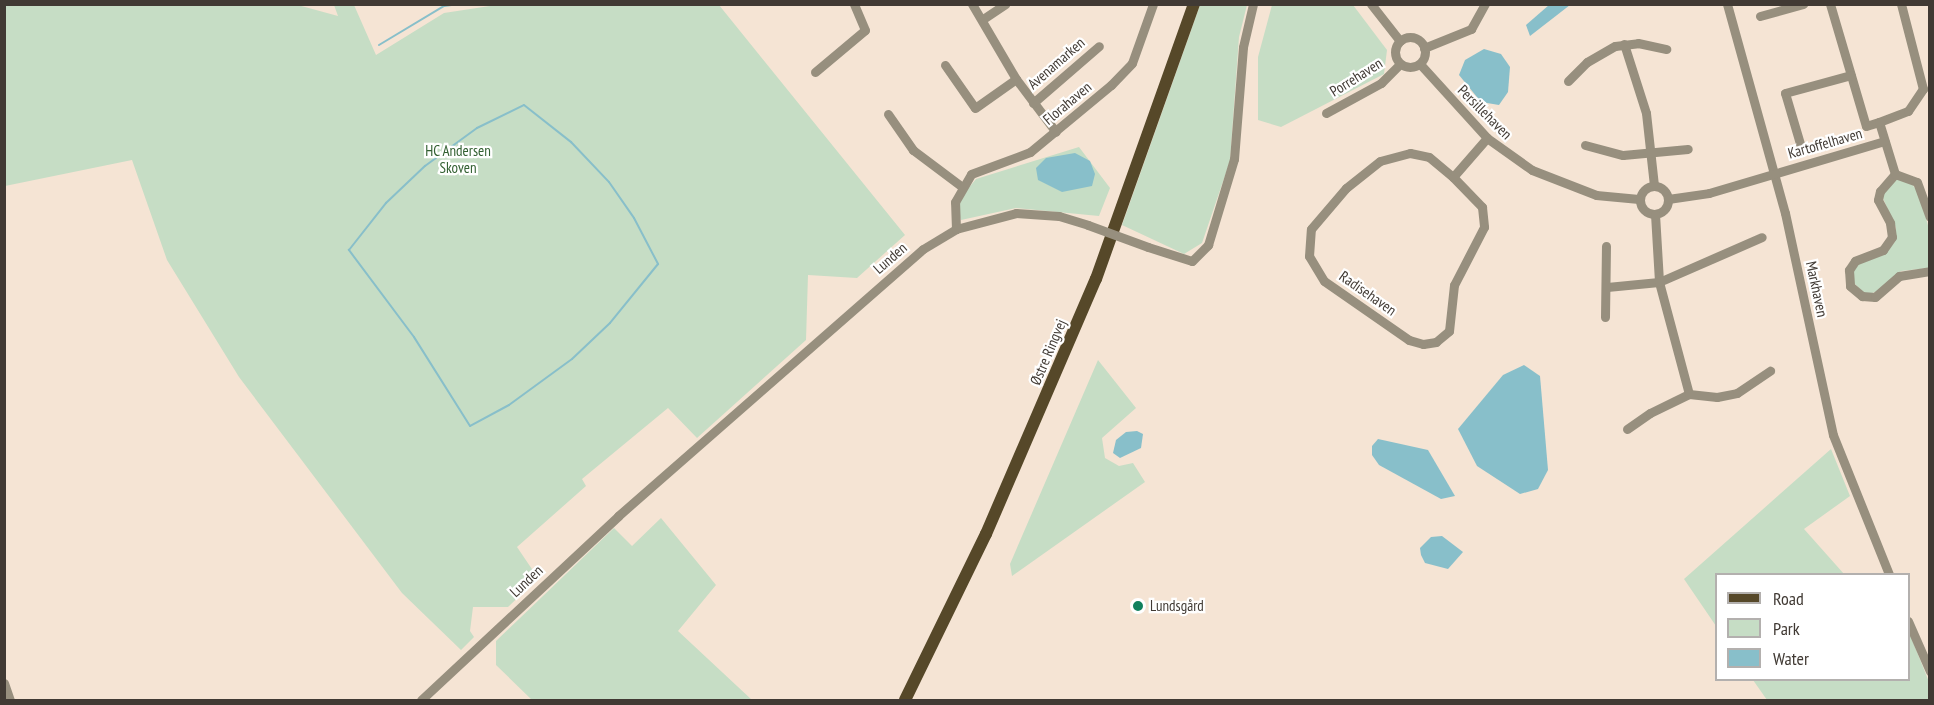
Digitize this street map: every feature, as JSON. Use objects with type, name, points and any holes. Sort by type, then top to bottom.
[{"type":"main road","name":"Østre Ringvej","points":[[905,700],[986,534],[1096,279],[1194,4]]},
{"type":"street","points":[[815,72],[865,30],[866,24],[854,4]]},
{"type":"street","name":"Avenamarken","points":[[972,4],[983,19],[1016,79],[1056,132]]},
{"type":"street","points":[[983,19],[1005,4]]},
{"type":"street","name":"Florahaven","points":[[961,186],[971,174],[1030,152],[1056,132],[1132,63],[1153,4]]},
{"type":"street","name":"Lunden","points":[[421,700],[618,516],[923,249],[956,229],[1016,213],[1059,216],[1192,261],[1208,245],[1234,159],[1244,47],[1253,4]]},
{"type":"street","points":[[1371,4],[1400,41]]},
{"type":"street","points":[[1424,48],[1462,35],[1476,22],[1485,4]]},
{"type":"street","name":"Markhaven","points":[[1727,4],[1774,173],[1833,435],[1889,573]]},
{"type":"street","points":[[1760,16],[1803,4]]},
{"type":"street","name":"Kartoffelhaven","points":[[1830,4],[1866,126],[1908,111],[1923,89],[1901,4]]},
{"type":"street","points":[[1400,41],[1412,38],[1424,48]]},
{"type":"street","points":[[1400,41],[1395,53],[1400,64],[1412,67],[1420,64],[1424,48]]},
{"type":"street","points":[[1568,81],[1595,57],[1624,44],[1666,49]]},
{"type":"street","points":[[1624,44],[1640,87],[1652,153],[1654,185]]},
{"type":"street","name":"Avenamarken","points":[[1033,103],[1099,46]]},
{"type":"street","name":"Porrehaven","points":[[1326,113],[1381,83],[1400,64]]},
{"type":"street","name":"Persillehaven","points":[[1420,64],[1487,138],[1532,170],[1563,185],[1596,195],[1639,199]]},
{"type":"street","name":"Avenamarken","points":[[945,65],[975,108],[1016,79]]},
{"type":"street","name":"Kartoffelhaven","points":[[1801,147],[1785,93],[1851,75]]},
{"type":"street","points":[[888,114],[913,150],[961,186],[955,202],[956,229]]},
{"type":"street","name":"Kartoffelhaven","points":[[1879,122],[1895,174]]},
{"type":"street","points":[[1453,177],[1487,138]]},
{"type":"street","name":"Kartoffelhaven","points":[[1774,173],[1884,141]]},
{"type":"street","points":[[1585,145],[1623,155],[1688,149]]},
{"type":"street","name":"Radisehaven","points":[[1410,153],[1429,158],[1453,177],[1482,207],[1484,227],[1454,285],[1449,331],[1436,342],[1423,344],[1409,340],[1324,281],[1309,256],[1308,237],[1318,216],[1346,188],[1366,170],[1394,155],[1410,153]]},
{"type":"street","points":[[1668,199],[1708,193],[1774,173]]},
{"type":"street","points":[[1929,217],[1917,182],[1895,174],[1880,191],[1878,200],[1890,222],[1892,237],[1883,250],[1855,261],[1849,270],[1850,286],[1862,296],[1875,297],[1899,276],[1929,271]]},
{"type":"street","points":[[1654,185],[1664,189],[1668,199],[1666,208],[1655,214],[1645,212],[1639,199],[1644,189],[1654,185]]},
{"type":"street","points":[[1655,214],[1659,282],[1689,394]]},
{"type":"street","points":[[1607,287],[1659,282],[1762,237]]},
{"type":"street","points":[[1605,317],[1606,246]]},
{"type":"street","points":[[1627,429],[1650,412],[1689,394],[1717,397],[1737,393],[1770,370]]},
{"type":"street","points":[[1910,626],[1929,671]]},
{"type":"street","points":[[4,683],[10,700]]},
{"type":"green space","name":"HC Andersen Skoven","points":[[294,4],[338,16],[334,5],[354,5],[376,55],[444,13],[503,4],[719,5],[905,235],[857,278],[808,275],[806,340],[697,438],[668,408],[582,479],[586,486],[517,547],[538,578],[508,607],[473,607],[470,631],[474,637],[461,650],[402,593],[239,377],[167,260],[132,160],[5,186],[5,5]]},
{"type":"green space","points":[[1200,5],[1247,5],[1239,37],[1230,161],[1202,243],[1184,254],[1122,225]]},
{"type":"green space","points":[[1272,5],[1353,5],[1387,50],[1384,74],[1281,127],[1258,120],[1258,57]]},
{"type":"green space","points":[[1079,147],[1110,188],[1099,216],[1016,208],[961,220],[958,211],[962,196],[976,179]]},
{"type":"green space","points":[[1902,179],[1911,183],[1919,193],[1929,229],[1929,268],[1901,271],[1884,289],[1866,295],[1853,282],[1852,273],[1856,264],[1883,254],[1894,243],[1896,228],[1882,196],[1893,181]]},
{"type":"green space","points":[[1098,360],[1136,408],[1102,438],[1105,458],[1119,466],[1133,463],[1145,482],[1012,576],[1010,564]]},
{"type":"green space","points":[[1831,449],[1850,496],[1804,529],[1843,573],[1715,573],[1715,625],[1684,579]]},
{"type":"green space","points":[[661,518],[716,585],[678,631],[752,700],[532,700],[496,665],[496,641],[614,528],[632,546]]},
{"type":"green space","points":[[1910,634],[1929,682],[1929,700],[1767,700],[1754,681],[1910,681]]},
{"type":"water","points":[[1549,5],[1570,5],[1530,36],[1526,25]]},
{"type":"water","points":[[1484,49],[1501,54],[1510,67],[1508,92],[1499,105],[1481,102],[1459,75],[1465,60]]},
{"type":"water","points":[[1075,153],[1090,161],[1095,174],[1092,186],[1062,192],[1038,180],[1036,168],[1046,158]]},
{"type":"water","points":[[1524,365],[1540,376],[1548,470],[1538,489],[1520,494],[1477,466],[1458,429],[1503,375]]},
{"type":"water","points":[[1137,431],[1143,434],[1141,448],[1120,458],[1113,453],[1116,440],[1126,432]]},
{"type":"water","points":[[1378,439],[1428,450],[1455,496],[1441,499],[1379,465],[1372,455],[1372,446]]},
{"type":"water","points":[[1442,536],[1463,552],[1448,569],[1425,563],[1421,555],[1420,548],[1431,537]]},
{"type":"waterway","points":[[379,45],[444,6],[459,4]]},
{"type":"waterway","points":[[524,105],[571,142],[609,182],[634,218],[658,264],[610,323],[572,359],[509,405],[470,426],[414,337],[349,250],[386,203],[425,166],[477,128],[524,105]]},
{"type":"place","name":"Lundsgård","points":[[1138,606]]}]
